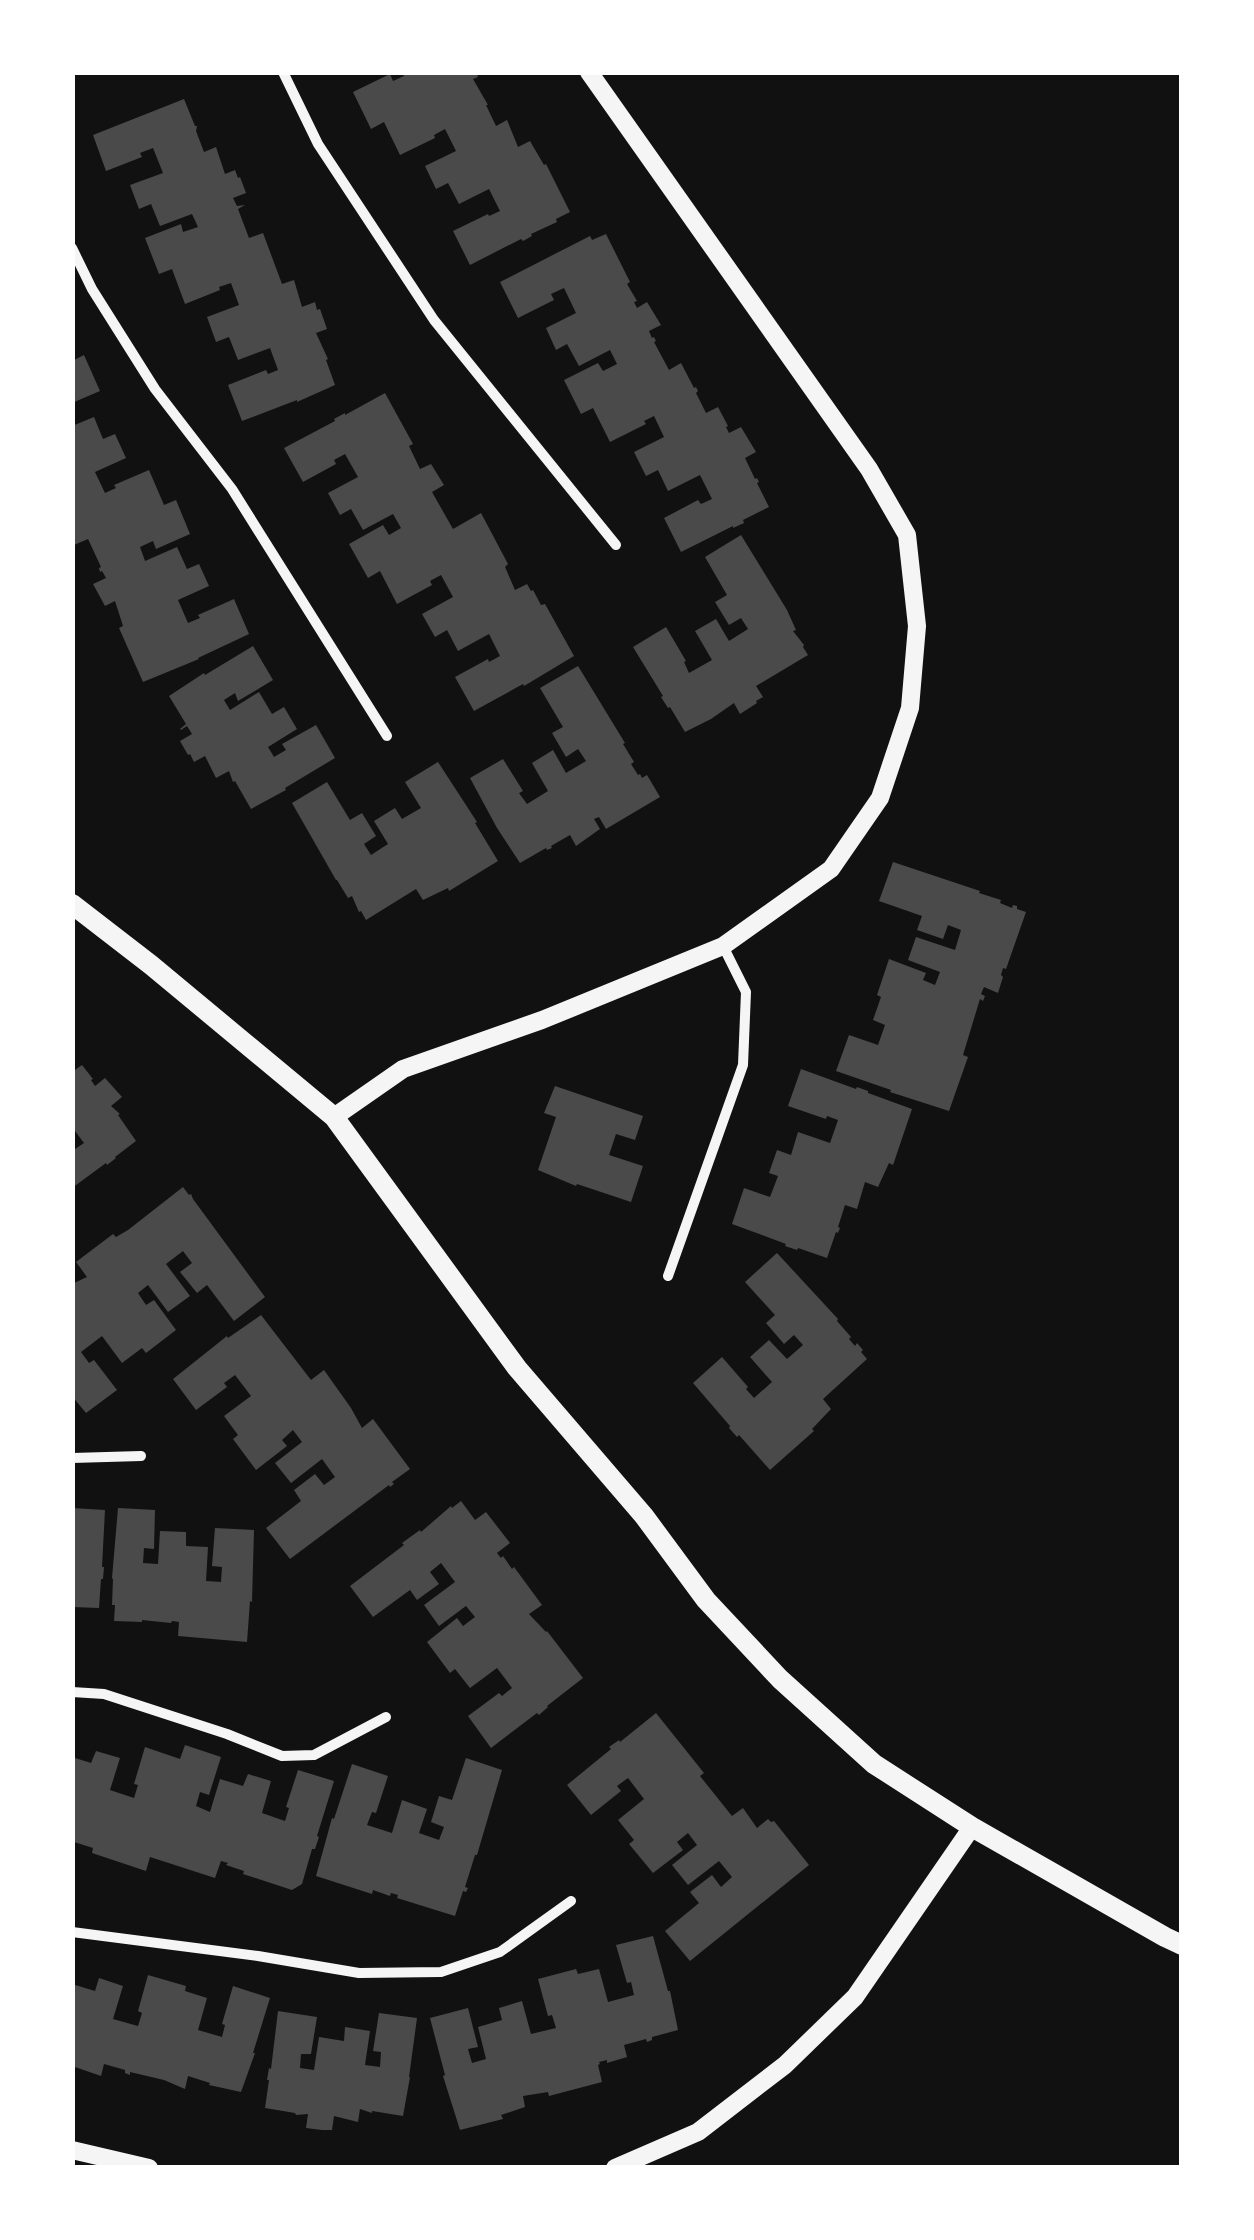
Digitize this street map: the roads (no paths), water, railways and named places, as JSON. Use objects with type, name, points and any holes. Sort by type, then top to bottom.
[{"type":"main road","points":[[72,904],[334,1118],[517,1368],[644,1516],[706,1600],[780,1679],[874,1764],[972,1828],[1182,1945]]},
{"type":"street","points":[[283,72],[318,144],[434,320],[616,545]]},
{"type":"street","points":[[334,1118],[403,1069],[542,1020],[723,946],[830,870],[880,798],[910,708],[917,626],[907,534],[869,469],[589,72]]},
{"type":"street","points":[[72,248],[92,289],[155,389],[232,489],[387,736]]},
{"type":"street","points":[[668,1276],[743,1064],[746,992],[723,946]]},
{"type":"street","points":[[72,1458],[141,1456]]},
{"type":"street","points":[[72,1692],[104,1694],[282,1756],[314,1755],[386,1717]]},
{"type":"street","points":[[615,2168],[698,2132],[785,2065],[855,1996],[972,1828]]},
{"type":"street","points":[[72,1932],[359,1973],[441,1972],[500,1952],[571,1901]]},
{"type":"street","points":[[72,2150],[149,2168]]}]
